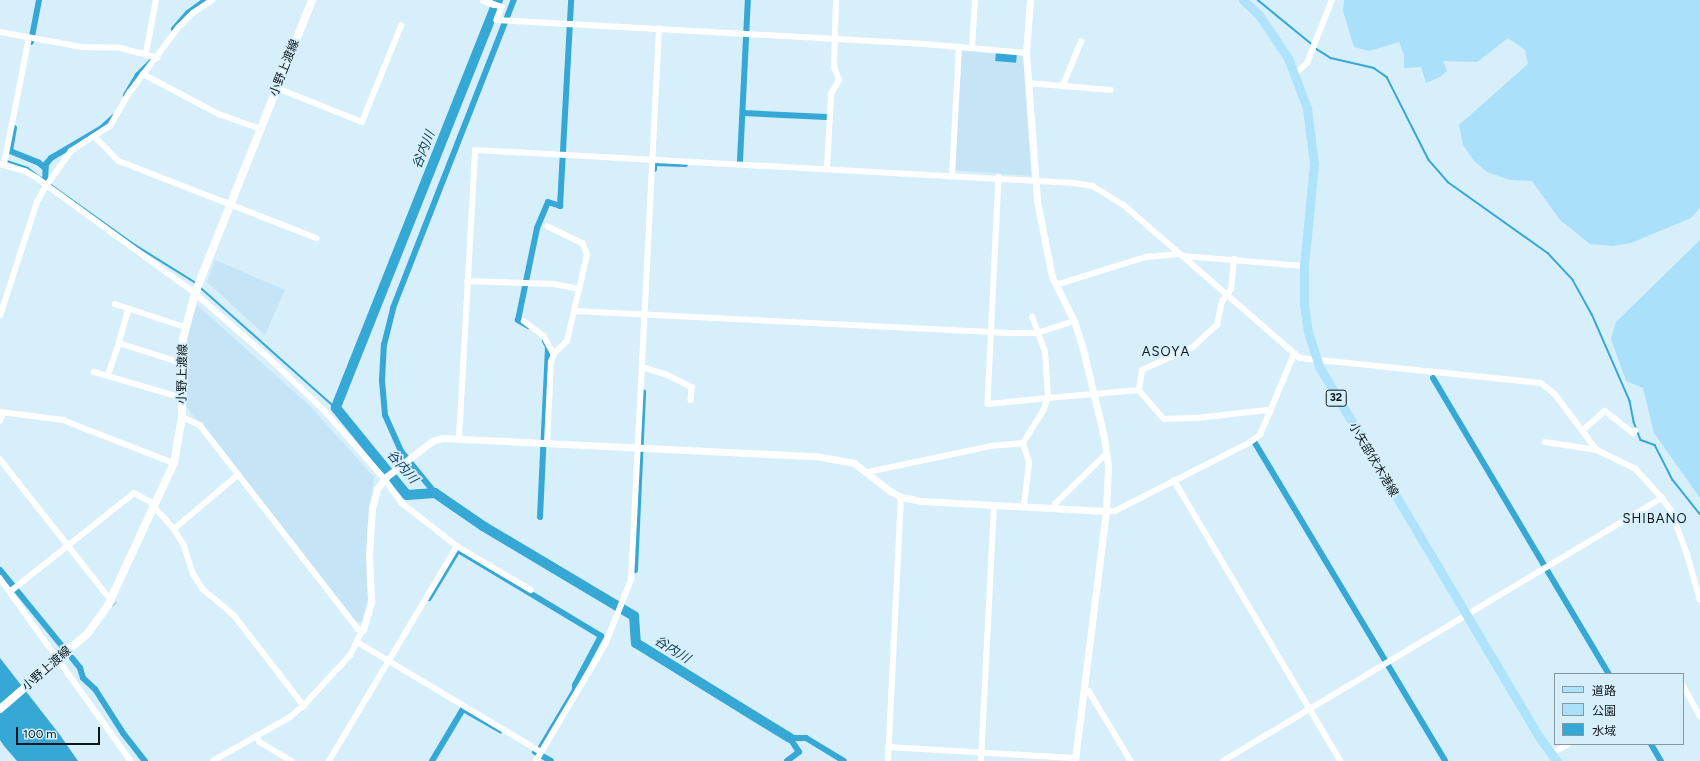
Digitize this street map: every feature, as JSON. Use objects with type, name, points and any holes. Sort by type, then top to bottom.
[{"type":"main road","name":"小野上渡線","points":[[0,709],[88,633],[108,605],[174,463],[182,417],[182,363],[185,327],[195,293],[312,0]]},
{"type":"main road","name":"小矢部伏木港線","points":[[1243,0],[1259,15],[1275,37],[1296,73],[1312,131],[1314,164],[1304,266],[1304,304],[1308,332],[1317,360],[1334,394],[1554,758]]},
{"type":"street","points":[[146,53],[156,0]]},
{"type":"street","points":[[0,316],[37,202],[46,186],[72,151],[110,126],[143,74],[158,58],[178,28],[193,12],[212,0]]},
{"type":"street","points":[[483,0],[502,7],[497,20],[834,38],[1026,53]]},
{"type":"street","points":[[827,169],[831,94],[839,80],[834,67],[836,0]]},
{"type":"street","points":[[972,48],[975,0]]},
{"type":"street","points":[[888,747],[1075,759],[1106,511],[1106,457],[1094,394],[1074,321],[1056,285],[1044,243],[1035,180],[1026,53],[1030,0]]},
{"type":"street","points":[[1296,73],[1307,63],[1311,49],[1332,0]]},
{"type":"street","points":[[277,88],[362,122],[401,26]]},
{"type":"street","points":[[536,761],[613,628],[631,580],[659,29]]},
{"type":"street","points":[[0,32],[82,47],[122,48],[146,53],[158,58]]},
{"type":"street","points":[[29,38],[3,162],[25,171],[195,293],[265,354],[324,410],[385,477],[402,503],[457,546],[531,590]]},
{"type":"street","points":[[1063,85],[1081,42]]},
{"type":"street","points":[[952,176],[959,47]]},
{"type":"street","points":[[143,74],[219,114],[261,129]]},
{"type":"street","points":[[1028,83],[1110,90]]},
{"type":"street","points":[[95,137],[119,161],[317,238]]},
{"type":"street","points":[[460,439],[475,150],[952,176],[999,177],[1093,186],[1124,205],[1300,358],[1541,382],[1555,394],[1597,450]]},
{"type":"street","points":[[999,177],[990,332],[988,404],[1139,390]]},
{"type":"street","points":[[547,443],[551,362],[554,354],[567,341],[575,311],[586,248],[583,244],[548,227]]},
{"type":"street","points":[[1056,285],[1146,257],[1181,255],[1304,266]]},
{"type":"street","points":[[1234,259],[1231,289],[1222,302],[1217,325],[1193,347],[1142,370],[1139,390],[1164,419],[1197,418],[1267,410],[1271,412]]},
{"type":"street","points":[[467,282],[554,284],[579,289]]},
{"type":"street","points":[[114,304],[185,327]]},
{"type":"street","points":[[108,375],[129,309]]},
{"type":"street","points":[[575,311],[990,332],[1037,333],[1074,321]]},
{"type":"street","points":[[1024,506],[1029,462],[1023,443],[1043,411],[1048,398],[1045,352],[1032,317]]},
{"type":"street","points":[[524,321],[544,336],[554,354]]},
{"type":"street","points":[[119,343],[182,363]]},
{"type":"street","points":[[214,761],[290,717],[304,706],[351,656],[359,643],[370,602],[369,555],[372,508],[377,489],[385,477],[432,441],[442,438],[814,456],[840,459],[868,472],[901,497],[920,501],[1115,511],[1249,443],[1260,435],[1271,412],[1294,354]]},
{"type":"street","points":[[642,367],[668,375],[692,387],[691,400]]},
{"type":"street","points":[[94,372],[183,398]]},
{"type":"street","points":[[1583,430],[1605,411],[1633,433],[1635,431]]},
{"type":"street","points":[[0,421],[2,413],[14,412],[63,420],[174,463]]},
{"type":"street","points":[[182,417],[200,425],[358,629],[363,630]]},
{"type":"street","points":[[1545,442],[1597,450],[1636,469],[1662,498],[1670,510],[1687,553],[1700,599]]},
{"type":"street","points":[[868,472],[991,446],[1023,443]]},
{"type":"street","points":[[1055,508],[1055,504],[1102,457],[1106,457]]},
{"type":"street","points":[[0,459],[107,595]]},
{"type":"street","points":[[174,529],[238,475]]},
{"type":"street","points":[[1174,480],[1341,761]]},
{"type":"street","points":[[15,589],[70,547],[134,493],[149,501],[174,529],[184,545],[194,575],[203,589],[234,615],[304,706]]},
{"type":"street","points":[[888,761],[901,497]]},
{"type":"street","points":[[1223,761],[1466,614],[1662,498]]},
{"type":"street","points":[[981,761],[994,505]]},
{"type":"street","points":[[329,761],[457,546]]},
{"type":"street","points":[[0,578],[15,589],[58,660],[131,761]]},
{"type":"street","points":[[359,643],[435,691],[541,752]]},
{"type":"street","points":[[1684,687],[1700,716]]},
{"type":"street","points":[[1084,690],[1089,691],[1131,761]]},
{"type":"street","points":[[257,737],[260,742],[292,761]]},
{"type":"street","points":[[1554,758],[1567,745]]},
{"type":"shaded area","points":[[961,49],[1023,54],[1031,176],[954,170]]},
{"type":"shaded area","points":[[215,260],[285,290],[265,335],[207,282]]},
{"type":"shaded area","points":[[197,305],[309,405],[374,477],[367,530],[368,599],[362,622],[356,622],[185,405],[184,364],[188,327]]},
{"type":"green space","points":[[1344,0],[1700,0],[1700,208],[1691,218],[1631,243],[1613,246],[1590,244],[1560,220],[1532,181],[1510,180],[1487,172],[1474,161],[1463,145],[1459,125],[1528,64],[1525,50],[1508,38],[1477,62],[1443,61],[1447,71],[1440,77],[1426,83],[1421,67],[1404,68],[1404,55],[1399,42],[1369,51],[1354,47],[1343,11]]},
{"type":"green space","points":[[1700,240],[1700,498],[1654,433],[1643,388],[1626,381],[1611,339],[1616,322]]},
{"type":"water","points":[[996,52],[1017,54],[1016,63],[995,61]]},
{"type":"water","points":[[0,658],[60,735],[78,761],[17,761],[4,746],[0,740]]},
{"type":"waterway","points":[[31,42],[39,0]]},
{"type":"waterway","points":[[174,29],[188,13],[206,0]]},
{"type":"waterway","name":"谷内川","points":[[498,0],[336,408],[407,495],[435,493],[483,526],[634,616],[636,643],[790,738]]},
{"type":"waterway","points":[[435,493],[401,451],[385,415],[382,380],[384,345],[393,308],[514,0]]},
{"type":"waterway","points":[[528,326],[518,320],[537,228],[548,202],[560,206],[571,0]]},
{"type":"waterway","points":[[740,161],[748,0]]},
{"type":"waterway","points":[[1258,0],[1313,45]]},
{"type":"waterway","points":[[1315,48],[1331,58],[1374,68],[1387,77],[1429,160],[1448,182],[1548,253],[1573,280],[1592,314],[1630,401],[1634,422],[1641,440],[1655,445],[1673,480],[1700,514]]},
{"type":"waterway","points":[[126,95],[138,75],[152,61]]},
{"type":"waterway","points":[[743,113],[826,117]]},
{"type":"waterway","points":[[45,181],[46,164],[51,158],[102,128],[114,117]]},
{"type":"waterway","points":[[14,128],[10,151],[39,163],[45,168]]},
{"type":"waterway","points":[[7,161],[28,168],[45,181]]},
{"type":"waterway","points":[[654,169],[654,163],[685,164]]},
{"type":"waterway","points":[[50,184],[132,243],[196,283]]},
{"type":"waterway","points":[[200,287],[336,408]]},
{"type":"waterway","points":[[540,517],[548,347],[545,341]]},
{"type":"waterway","points":[[1433,378],[1608,673]]},
{"type":"waterway","points":[[635,570],[643,392]]},
{"type":"waterway","points":[[1255,443],[1445,761]]},
{"type":"waterway","points":[[429,598],[458,550],[601,636],[575,685],[575,690],[541,747]]},
{"type":"waterway","points":[[0,570],[62,646]]},
{"type":"waterway","points":[[72,658],[80,668],[83,678],[95,689],[123,733],[145,761]]},
{"type":"waterway","points":[[432,761],[463,709],[500,730]]},
{"type":"waterway","points":[[790,738],[806,738],[844,761]]},
{"type":"waterway","name":"谷内川","points":[[787,761],[799,752],[790,738]]},
{"type":"waterway","points":[[1652,745],[1661,761]]},
{"type":"waterway","points":[[535,752],[551,761]]},
{"type":"tunnel","points":[[109,597],[115,605]]},
{"type":"district","name":"ASOYA","points":[[1166,352]]},
{"type":"district","name":"SHIBANO","points":[[1655,519]]}]
